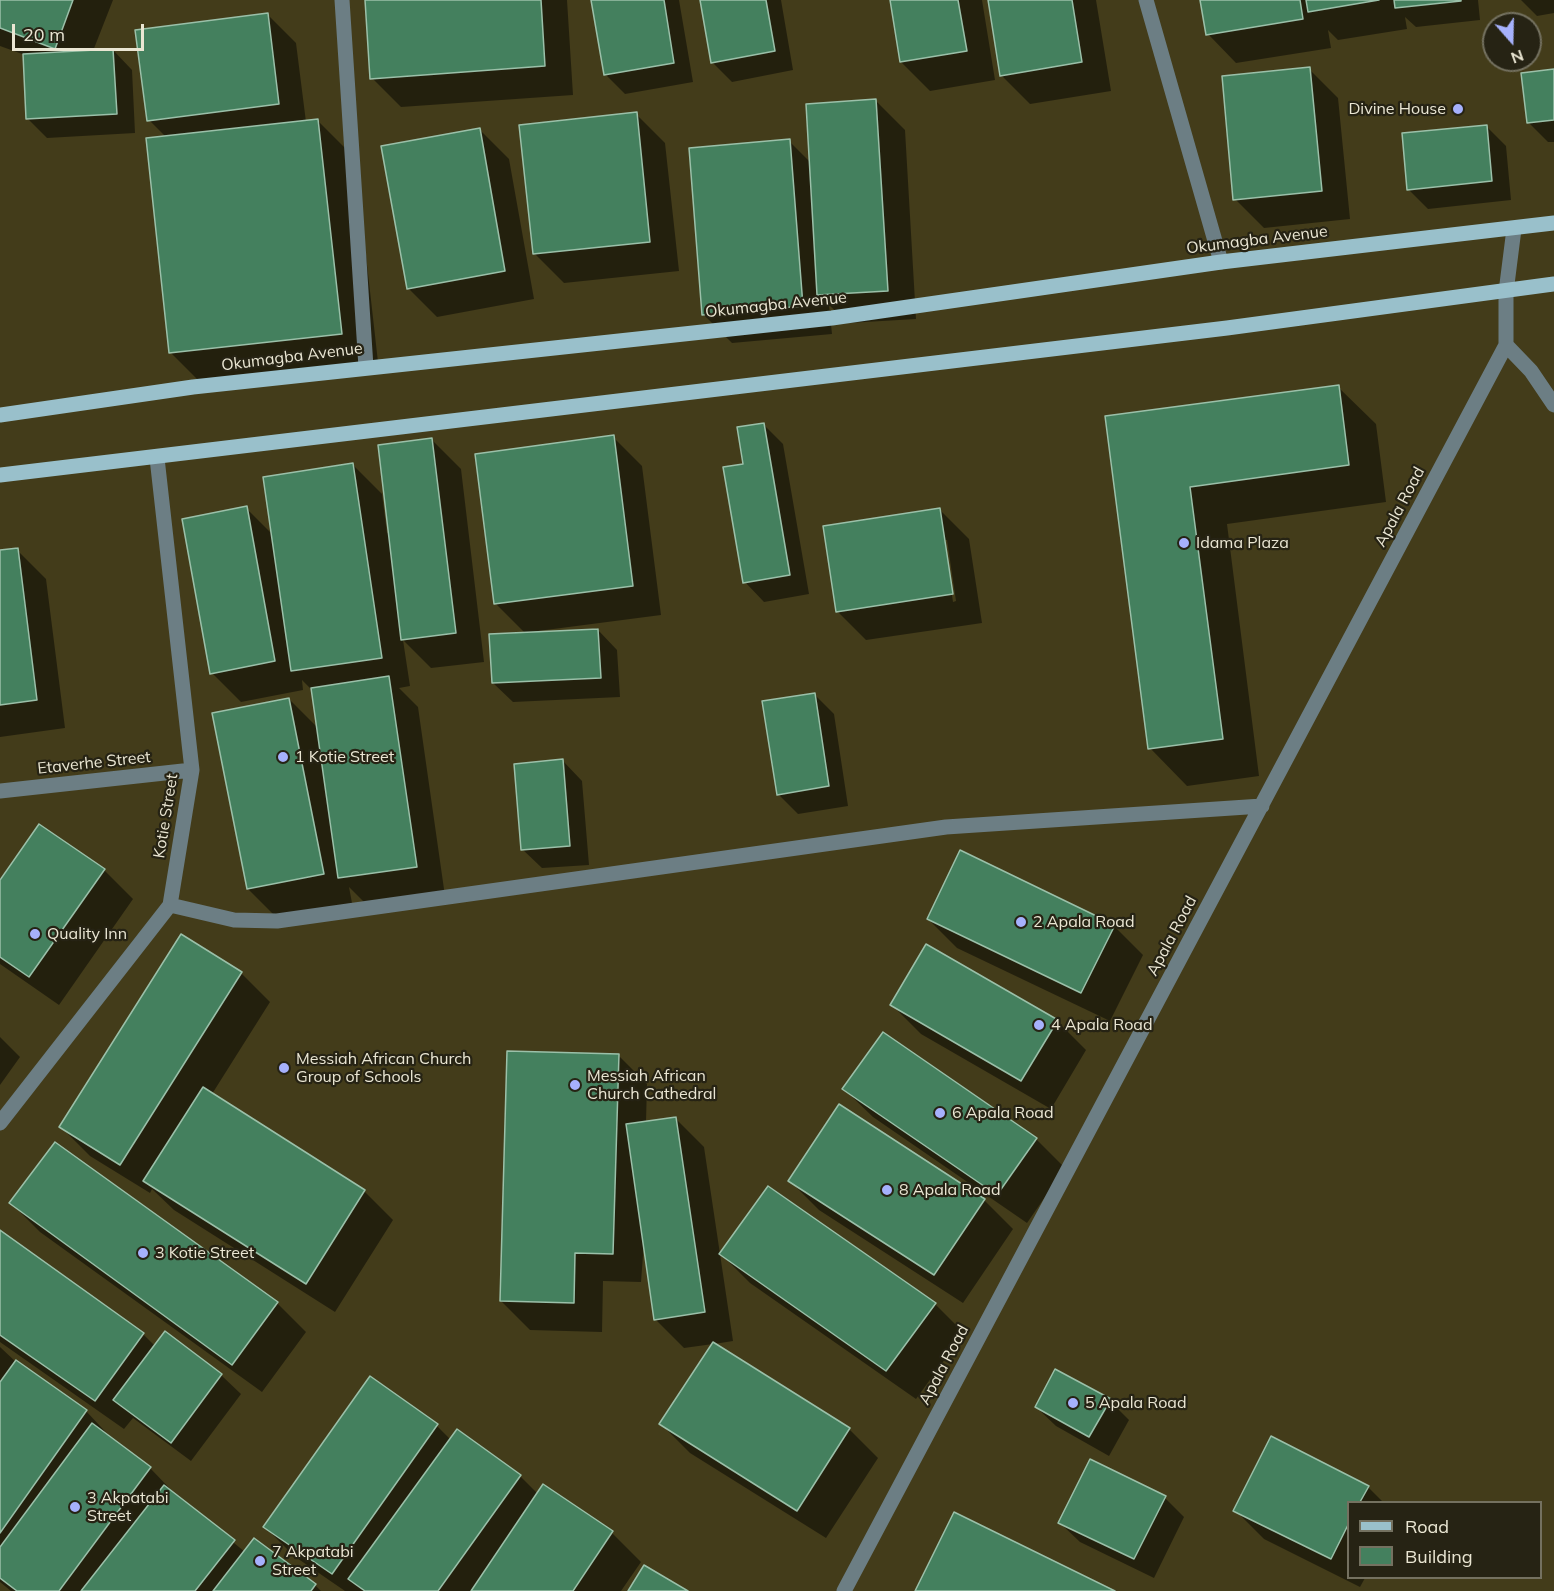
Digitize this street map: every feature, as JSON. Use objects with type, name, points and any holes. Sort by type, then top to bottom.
[{"type":"main road","name":"Okumagba Avenue","points":[[0,415],[193,387],[832,318],[1221,262],[1554,223]]},
{"type":"main road","points":[[0,475],[1215,330],[1554,284]]},
{"type":"street","points":[[342,0],[366,367]]},
{"type":"street","points":[[1146,0],[1221,262]]},
{"type":"street","name":"Apala Road","points":[[844,1591],[1506,345],[1506,292],[1514,229]]},
{"type":"street","points":[[1506,345],[1531,371],[1554,405]]},
{"type":"street","name":"Kotie Street","points":[[0,1124],[170,905],[192,770],[157,458]]},
{"type":"street","name":"Etaverhe Street","points":[[0,791],[192,770]]},
{"type":"street","points":[[170,905],[234,920],[277,921],[946,826],[1262,806]]},
{"type":"building","points":[[0,0],[73,0],[55,49],[0,28]]},
{"type":"building","points":[[365,0],[541,0],[545,66],[370,79]]},
{"type":"building","points":[[591,0],[664,0],[674,63],[604,75]]},
{"type":"building","points":[[700,0],[766,0],[775,51],[711,63]]},
{"type":"building","points":[[890,0],[958,0],[967,51],[900,62]]},
{"type":"building","points":[[988,0],[1072,0],[1082,62],[1000,76]]},
{"type":"building","points":[[1200,0],[1300,0],[1303,19],[1206,35]]},
{"type":"building","points":[[1306,0],[1379,0],[1308,12]]},
{"type":"building","points":[[1394,0],[1461,0],[1461,1],[1395,8]]},
{"type":"building","points":[[268,13],[279,104],[147,121],[135,30]]},
{"type":"building","points":[[113,49],[117,114],[26,119],[23,54]]},
{"type":"building","points":[[1310,67],[1322,191],[1233,200],[1222,76]]},
{"type":"building","points":[[1554,69],[1554,120],[1527,123],[1521,73]]},
{"type":"building","points":[[876,99],[888,291],[817,295],[806,104]]},
{"type":"building","points":[[637,112],[650,242],[533,254],[519,125]]},
{"type":"building","points":[[318,119],[342,334],[169,353],[146,138]]},
{"type":"building","points":[[1487,125],[1492,181],[1407,190],[1402,133]]},
{"type":"building","points":[[480,128],[505,271],[407,289],[381,146]]},
{"type":"building","points":[[790,139],[803,306],[702,315],[689,148]]},
{"type":"building","points":[[1339,385],[1349,465],[1190,487],[1223,739],[1148,749],[1105,416]]},
{"type":"building","points":[[764,423],[790,575],[743,583],[723,467],[743,464],[737,427]]},
{"type":"building","points":[[614,435],[633,586],[494,604],[475,454]]},
{"type":"building","points":[[432,438],[456,633],[401,640],[378,445]]},
{"type":"building","points":[[353,463],[382,658],[291,671],[263,477]]},
{"type":"building","points":[[247,506],[275,661],[210,674],[182,519]]},
{"type":"building","points":[[940,508],[953,594],[836,612],[823,526]]},
{"type":"building","points":[[18,548],[37,700],[0,705],[0,550]]},
{"type":"building","points":[[598,629],[601,678],[492,683],[489,634]]},
{"type":"building","points":[[389,676],[417,867],[338,878],[311,688]]},
{"type":"building","points":[[815,693],[829,786],[777,795],[762,701]]},
{"type":"building","points":[[289,698],[324,874],[247,889],[212,713]]},
{"type":"building","points":[[563,759],[570,846],[521,850],[514,764]]},
{"type":"building","points":[[39,824],[105,869],[29,977],[0,957],[0,880]]},
{"type":"building","name":"2 Apala Road","points":[[960,850],[1115,925],[1081,993],[927,919]]},
{"type":"building","points":[[181,934],[242,972],[120,1165],[59,1127]]},
{"type":"building","points":[[926,944],[1058,1020],[1021,1081],[890,1005]]},
{"type":"building","name":"6 Apala Road","points":[[883,1032],[1037,1138],[997,1195],[842,1089]]},
{"type":"building","points":[[507,1051],[619,1054],[613,1254],[575,1253],[574,1303],[500,1301]]},
{"type":"building","points":[[203,1087],[365,1190],[306,1284],[143,1181]]},
{"type":"building","name":"8 Apala Road","points":[[839,1104],[985,1199],[934,1275],[788,1181]]},
{"type":"building","points":[[676,1117],[705,1312],[654,1320],[626,1124]]},
{"type":"building","name":"3 Kotie Street","points":[[55,1142],[278,1302],[232,1365],[9,1203]]},
{"type":"building","points":[[768,1186],[936,1303],[886,1371],[719,1254]]},
{"type":"building","points":[[0,1230],[144,1333],[95,1401],[0,1335]]},
{"type":"building","points":[[165,1331],[222,1374],[171,1443],[113,1400]]},
{"type":"building","points":[[713,1342],[850,1428],[797,1511],[659,1424]]},
{"type":"building","points":[[16,1360],[87,1410],[0,1533],[0,1382]]},
{"type":"building","name":"5 Apala Road","points":[[1055,1369],[1111,1399],[1089,1437],[1035,1407]]},
{"type":"building","points":[[370,1376],[438,1424],[332,1574],[263,1527]]},
{"type":"building","name":"3 Akpatabi Street","points":[[92,1423],[151,1467],[59,1591],[17,1591],[0,1578],[0,1547]]},
{"type":"building","points":[[457,1429],[521,1475],[438,1591],[365,1591],[348,1579]]},
{"type":"building","points":[[1271,1436],[1369,1486],[1361,1501],[1347,1501],[1347,1527],[1331,1559],[1233,1511]]},
{"type":"building","points":[[1090,1459],[1166,1496],[1134,1559],[1058,1523]]},
{"type":"building","points":[[543,1484],[613,1531],[573,1591],[471,1591]]},
{"type":"building","points":[[164,1485],[235,1540],[195,1591],[81,1591]]},
{"type":"building","points":[[954,1512],[1115,1591],[915,1591]]},
{"type":"building","name":"7 Akpatabi Street","points":[[254,1538],[316,1584],[311,1591],[213,1591]]},
{"type":"building","points":[[644,1565],[688,1591],[628,1591]]},
{"type":"place","name":"Divine House","points":[[1458,109]]},
{"type":"place","name":"Idama Plaza","points":[[1184,543]]},
{"type":"place","name":"1 Kotie Street","points":[[283,757]]},
{"type":"place","name":"2 Apala Road","points":[[1021,922]]},
{"type":"place","name":"Quality Inn","points":[[35,934]]},
{"type":"place","name":"4 Apala Road","points":[[1039,1025]]},
{"type":"place","name":"Messiah African Church Group of Schools","points":[[284,1068]]},
{"type":"place","name":"Messiah African Church Cathedral","points":[[575,1085]]},
{"type":"place","name":"6 Apala Road","points":[[940,1113]]},
{"type":"place","name":"8 Apala Road","points":[[887,1190]]},
{"type":"place","name":"3 Kotie Street","points":[[143,1253]]},
{"type":"place","name":"5 Apala Road","points":[[1073,1403]]},
{"type":"place","name":"3 Akpatabi Street","points":[[75,1507]]},
{"type":"place","name":"7 Akpatabi Street","points":[[260,1561]]}]
